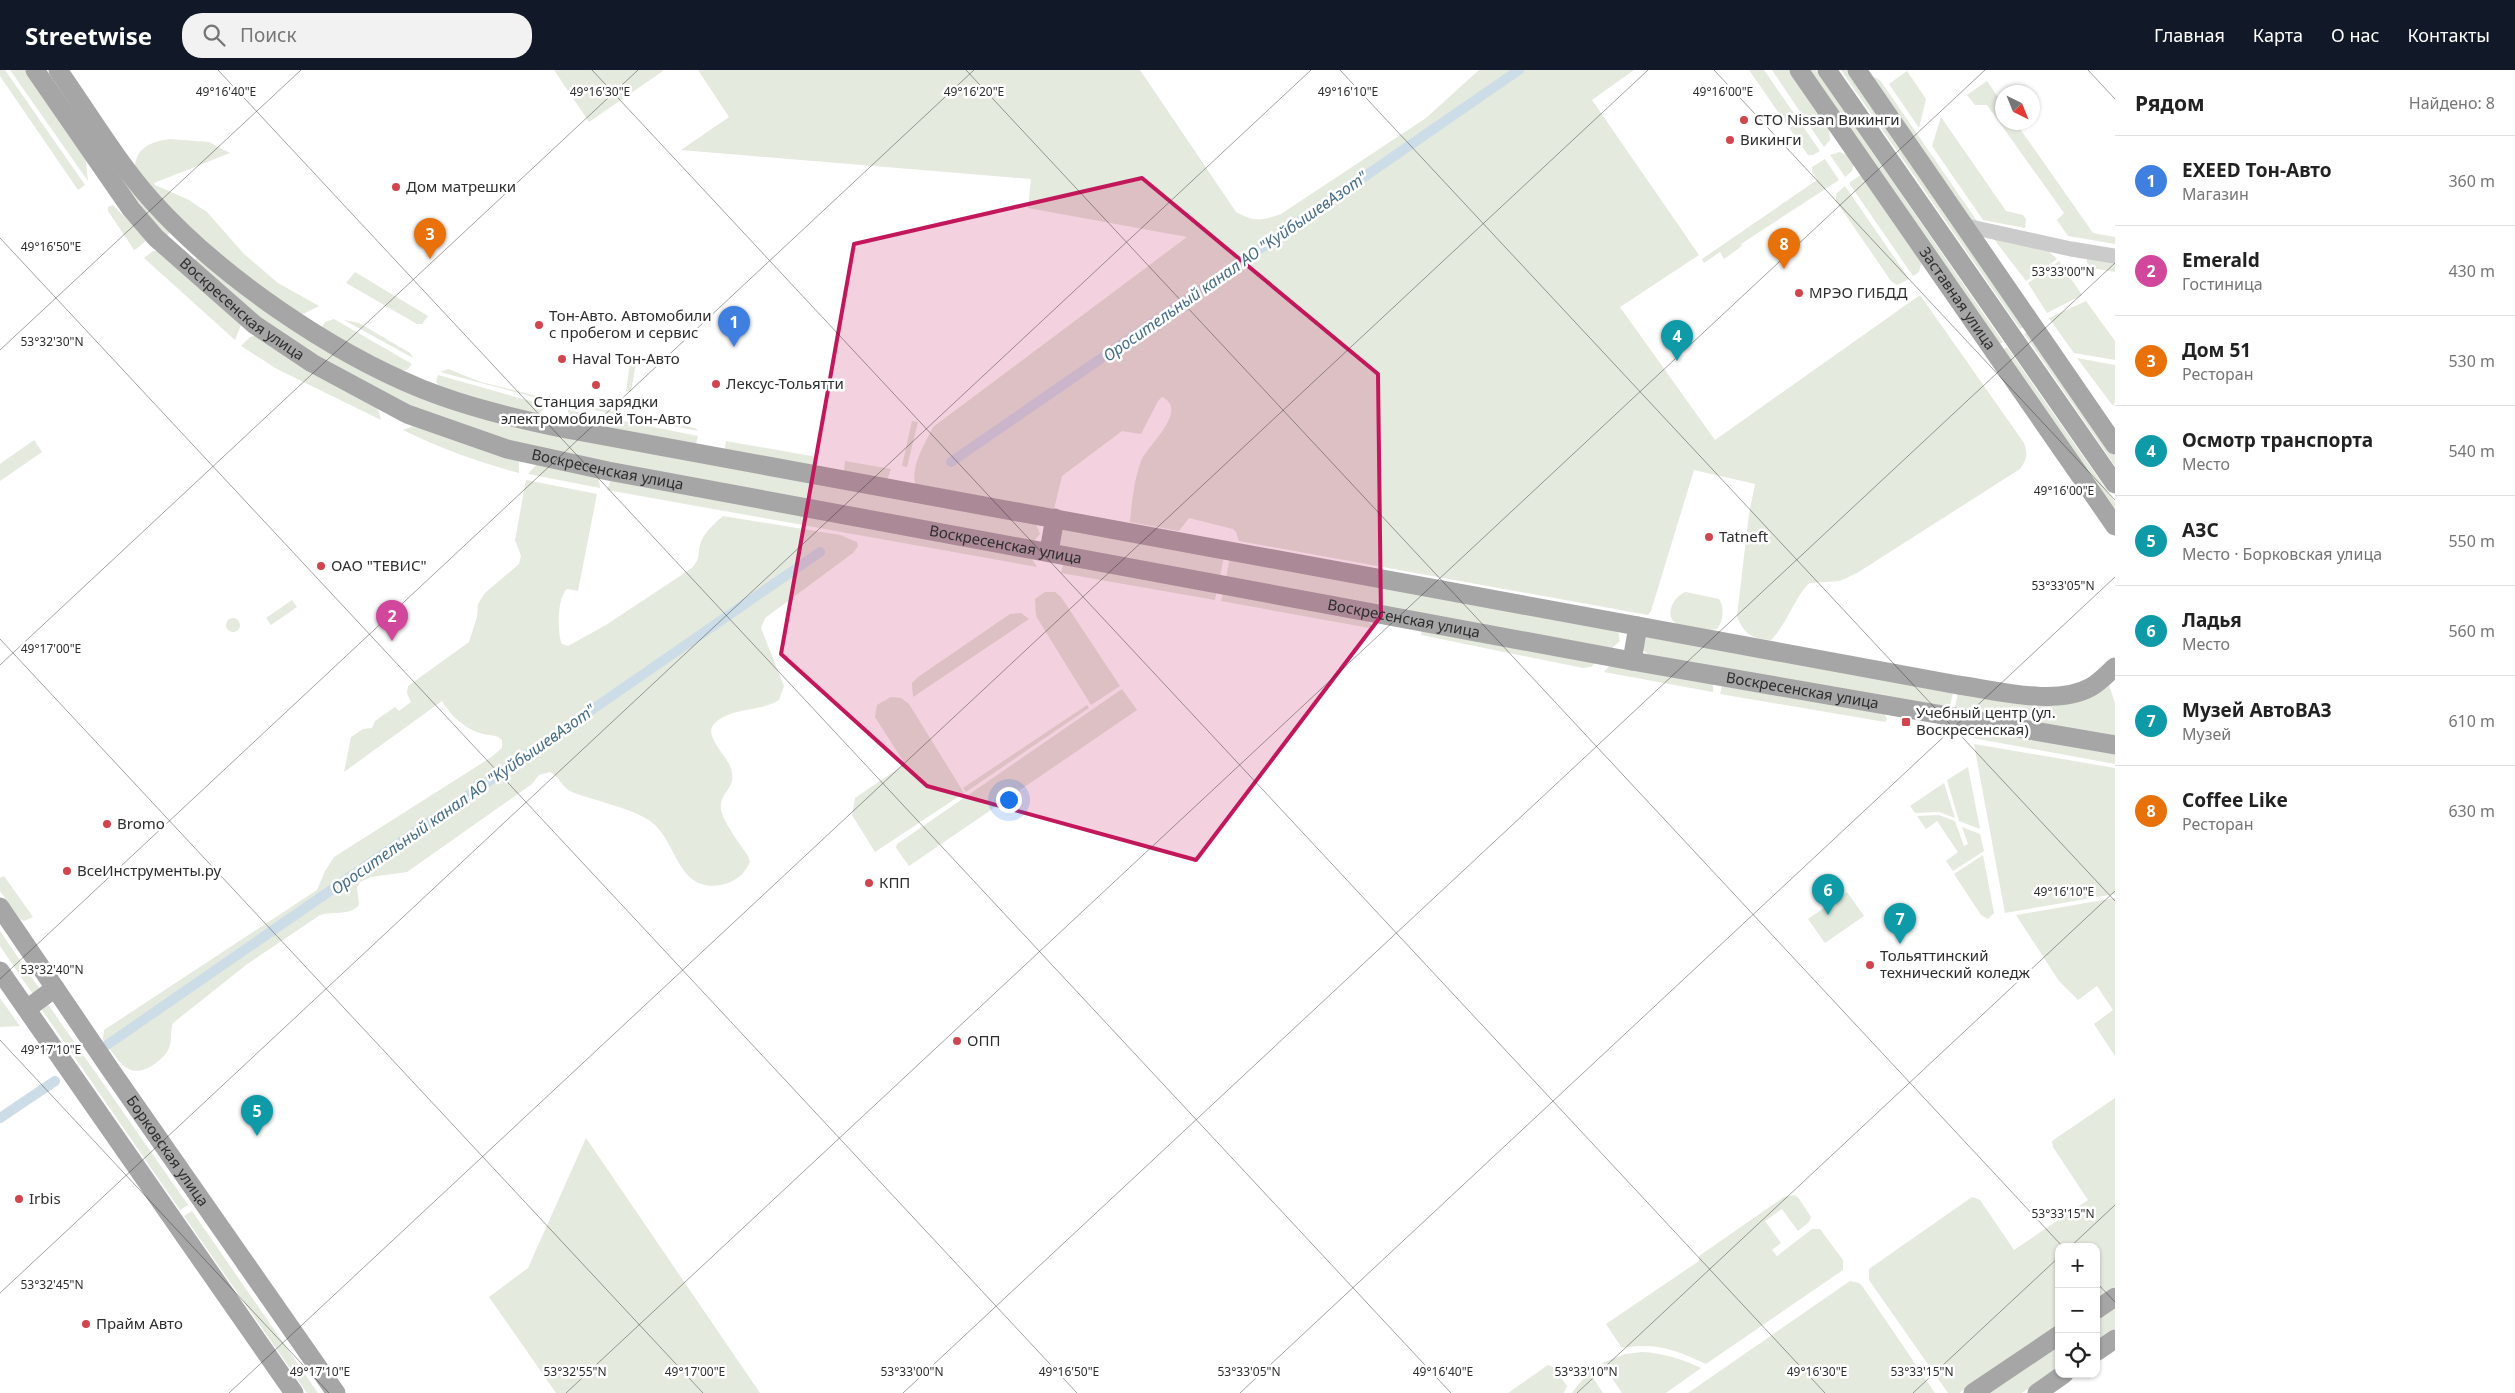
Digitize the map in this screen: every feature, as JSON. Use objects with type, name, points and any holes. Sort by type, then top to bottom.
[{"type":"main road","name":"Воскресенская улица","points":[[35,70],[131,210],[156,238],[255,325],[312,363],[407,414],[507,449],[608,471],[1049,551],[1632,661],[2115,746]]},
{"type":"main road","name":"Воскресенская улица","points":[[58,70],[135,179],[169,219],[262,299],[314,332],[421,388],[467,404],[561,428],[1958,685],[2036,696],[2067,695],[2084,690],[2101,680],[2115,667]]},
{"type":"main road","name":"Заставная улица","points":[[1799,70],[2115,526]]},
{"type":"main road","name":"Заставная улица","points":[[1827,70],[2115,484]]},
{"type":"main road","points":[[1857,70],[2115,445]]},
{"type":"main road","points":[[156,238],[166,242],[174,237],[174,227],[169,219]]},
{"type":"main road","points":[[193,272],[189,264],[190,255],[199,251],[208,254]]},
{"type":"main road","points":[[1049,551],[1055,518]]},
{"type":"main road","points":[[1632,661],[1638,626]]},
{"type":"main road","name":"Борковская улица","points":[[0,907],[336,1393]]},
{"type":"main road","points":[[0,972],[294,1393]]},
{"type":"main road","points":[[27,1009],[55,988]]},
{"type":"main road","points":[[2100,1307],[2115,1297]]},
{"type":"main road","points":[[1973,1393],[2055,1338]]},
{"type":"main road","points":[[2100,1349],[2115,1339]]},
{"type":"main road","points":[[2037,1393],[2058,1378]]},
{"type":"street","points":[[1962,224],[2071,249],[2115,256]]},
{"type":"street","points":[[1980,249],[1983,240],[1989,235],[2001,233]]},
{"type":"highlighted area","points":[[1142,178],[1378,374],[1381,616],[1196,860],[927,786],[781,654],[854,244]]},
{"type":"shaded area","points":[[0,70],[5,70],[85,185],[78,190],[0,76]]},
{"type":"shaded area","points":[[10,70],[27,70],[85,153],[88,181]]},
{"type":"shaded area","points":[[554,70],[662,70],[663,71],[589,122]]},
{"type":"shaded area","points":[[698,70],[1140,70],[1236,212],[1248,218],[1258,219],[1281,214],[1426,118],[1479,70],[1634,70],[1592,100],[1699,255],[1620,307],[1715,440],[1920,295],[2024,443],[2026,450],[2025,459],[2020,469],[1857,573],[1840,581],[1809,583],[1777,634],[1771,640],[1754,637],[1742,627],[1737,616],[1749,514],[1755,484],[1694,470],[1651,611],[1648,615],[1239,541],[1233,529],[1189,518],[1179,531],[1130,522],[1135,484],[1141,461],[1169,419],[1171,410],[1169,403],[1162,397],[1158,401],[1141,434],[1122,431],[1062,476],[1054,509],[915,484],[914,477],[917,462],[933,427],[1187,237],[1028,208],[1031,179],[681,150],[729,117]]},
{"type":"shaded area","points":[[1749,70],[1764,70],[1820,151],[1813,155],[1808,155]]},
{"type":"shaded area","points":[[1772,70],[1789,70],[1829,128],[1830,140],[1824,147]]},
{"type":"shaded area","points":[[1809,70],[1816,70],[2003,342],[1999,345]]},
{"type":"shaded area","points":[[1841,70],[1848,70],[2025,326],[2020,329]]},
{"type":"shaded area","points":[[1907,71],[1926,99],[1919,128],[1889,84]]},
{"type":"shaded area","points":[[1874,77],[1880,80],[1979,224],[1972,223],[1872,79]]},
{"type":"shaded area","points":[[1987,81],[1995,93],[1995,116],[1987,105],[1975,105],[1967,95]]},
{"type":"shaded area","points":[[1941,117],[2006,211],[2023,215],[2026,219],[2025,228],[1983,220],[1932,146]]},
{"type":"shaded area","points":[[2005,130],[2021,130],[2093,233],[2115,237],[2115,244],[2068,236],[2057,220],[2064,213]]},
{"type":"shaded area","points":[[170,139],[209,142],[230,153],[154,183],[155,185],[187,199],[207,212],[244,254],[278,283],[319,306],[301,315],[252,283],[156,196],[135,167],[136,160],[138,154],[146,146]]},
{"type":"shaded area","points":[[1839,152],[1848,155],[1854,164],[1852,171],[1845,177],[1830,155]]},
{"type":"shaded area","points":[[111,154],[170,231],[167,236],[165,237],[104,160]]},
{"type":"shaded area","points":[[1825,159],[1839,180],[1741,244],[1742,246],[1724,259],[1720,252],[1704,263],[1702,259],[1817,180],[1812,172],[1812,167]]},
{"type":"shaded area","points":[[1862,174],[1922,261],[1919,272],[1913,276],[1849,183]]},
{"type":"shaded area","points":[[1845,186],[1909,279],[1897,285],[1891,281],[1836,201],[1836,194]]},
{"type":"shaded area","points":[[113,205],[147,240],[134,250],[108,211],[108,207]]},
{"type":"shaded area","points":[[1993,238],[2046,249],[2057,259],[2026,281]]},
{"type":"shaded area","points":[[153,251],[158,251],[241,325],[235,340],[144,258]]},
{"type":"shaded area","points":[[197,257],[400,384],[1036,524],[1040,534],[1033,542],[564,456],[505,442],[407,407],[271,329],[194,260]]},
{"type":"shaded area","points":[[2087,259],[2115,260],[2115,272],[2091,268],[2087,263]]},
{"type":"shaded area","points":[[2059,261],[2082,295],[2047,313],[2028,283]]},
{"type":"shaded area","points":[[355,272],[428,316],[422,324],[417,324],[346,283]]},
{"type":"shaded area","points":[[2086,301],[2115,341],[2115,360],[2074,353],[2049,318]]},
{"type":"shaded area","points":[[334,319],[412,364],[407,370],[400,370],[323,330],[322,327],[325,322]]},
{"type":"shaded area","points":[[344,320],[359,323],[410,353],[413,358]]},
{"type":"shaded area","points":[[2028,331],[2115,456],[2115,466],[2024,334]]},
{"type":"shaded area","points":[[255,336],[377,406],[381,420],[277,369],[241,346],[250,337]]},
{"type":"shaded area","points":[[2007,347],[2115,502],[2115,513],[2002,350]]},
{"type":"shaded area","points":[[635,354],[637,356],[631,392],[626,391],[631,356]]},
{"type":"shaded area","points":[[2077,358],[2115,365],[2115,402],[2113,406]]},
{"type":"shaded area","points":[[448,369],[481,382],[541,397],[545,400],[440,372]]},
{"type":"shaded area","points":[[438,375],[545,405],[537,416],[439,387],[436,381]]},
{"type":"shaded area","points":[[571,403],[695,428],[698,431],[569,405]]},
{"type":"shaded area","points":[[568,410],[698,436],[696,444],[569,420]]},
{"type":"shaded area","points":[[912,421],[918,422],[907,467],[902,466]]},
{"type":"shaded area","points":[[416,425],[519,461],[519,473],[460,454],[403,430]]},
{"type":"shaded area","points":[[34,440],[42,452],[0,481],[0,464]]},
{"type":"shaded area","points":[[726,441],[817,457],[814,466],[725,449]]},
{"type":"shaded area","points":[[845,461],[891,469],[887,480],[844,471]]},
{"type":"shaded area","points":[[537,464],[599,478],[600,488],[528,474]]},
{"type":"shaded area","points":[[526,480],[597,494],[578,591],[567,589],[561,600],[560,639],[562,644],[568,646],[606,625],[692,568],[698,559],[700,545],[704,537],[709,529],[723,516],[840,535],[857,542],[858,546],[853,553],[765,618],[761,628],[784,686],[779,700],[771,704],[730,714],[715,723],[712,728],[713,739],[728,761],[732,774],[731,785],[721,803],[722,814],[748,856],[750,862],[745,871],[735,880],[721,885],[706,885],[694,881],[678,862],[657,827],[647,819],[630,811],[572,792],[550,772],[539,775],[532,784],[407,872],[371,877],[360,882],[357,888],[359,905],[351,911],[320,915],[246,965],[173,1023],[169,1048],[156,1063],[138,1071],[125,1067],[119,1062],[103,1039],[104,1030],[317,890],[325,871],[334,857],[490,758],[502,748],[502,740],[500,738],[477,732],[465,726],[454,717],[442,701],[344,772],[351,737],[363,729],[372,728],[375,721],[395,707],[399,711],[411,702],[407,693],[408,686],[469,642],[477,617],[478,604],[485,593],[519,564],[521,556],[515,540]]},
{"type":"shaded area","points":[[611,480],[1030,556],[1037,567],[607,490]]},
{"type":"shaded area","points":[[1060,528],[1224,556],[1220,577],[1058,547]]},
{"type":"shaded area","points":[[1230,557],[1618,630],[1620,641],[1612,648],[1226,578]]},
{"type":"shaded area","points":[[1063,564],[1217,588],[1215,600],[1061,573]]},
{"type":"shaded area","points":[[1224,589],[1363,615],[1375,629],[1221,601]]},
{"type":"shaded area","points":[[1045,592],[1055,592],[1061,597],[1120,686],[1091,705],[1036,616],[1035,599]]},
{"type":"shaded area","points":[[1686,592],[1719,599],[1723,614],[1717,629],[1690,628],[1677,624],[1673,620],[1671,611],[1674,601]]},
{"type":"shaded area","points":[[292,600],[297,607],[271,625],[266,618]]},
{"type":"shaded area","points":[[1021,613],[1029,619],[913,697],[912,683],[918,677],[1010,614]]},
{"type":"shaded area","points":[[230,618],[236,618],[240,625],[236,632],[230,632],[226,628],[226,622]]},
{"type":"shaded area","points":[[1422,631],[1595,663],[1591,667],[1583,668],[1421,635]]},
{"type":"shaded area","points":[[1645,637],[1954,689],[1949,709],[1649,655],[1643,650]]},
{"type":"shaded area","points":[[1611,664],[1713,682],[1713,692],[1604,672]]},
{"type":"shaded area","points":[[2109,685],[2115,703],[2115,739],[1954,710],[1959,690],[2028,701]]},
{"type":"shaded area","points":[[1722,686],[1884,713],[1887,719],[1885,722],[1720,694]]},
{"type":"shaded area","points":[[1122,689],[1137,710],[909,866],[896,848],[897,844]]},
{"type":"shaded area","points":[[891,697],[901,698],[909,704],[964,793],[875,852],[852,815],[855,798],[905,764],[875,717],[877,705]]},
{"type":"shaded area","points":[[1087,705],[1089,708],[966,792],[963,788]]},
{"type":"shaded area","points":[[2013,732],[2115,750],[2115,764],[1973,738],[1978,733],[1992,736]]},
{"type":"shaded area","points":[[1974,744],[2115,768],[2115,894],[2005,913]]},
{"type":"shaded area","points":[[1968,767],[1980,829],[1959,821],[1947,780]]},
{"type":"shaded area","points":[[1944,783],[1955,818],[1939,812],[1915,813],[1910,806]]},
{"type":"shaded area","points":[[1939,815],[1955,821],[1964,846],[1968,844],[1962,827],[1980,834],[1984,851],[1953,871],[1946,861],[1958,852],[1937,821],[1926,829],[1917,816]]},
{"type":"shaded area","points":[[1983,855],[1994,913],[1988,919],[1981,915],[1954,874]]},
{"type":"shaded area","points":[[4,876],[33,917],[24,921],[20,919],[0,891],[0,878]]},
{"type":"shaded area","points":[[1847,892],[1864,916],[1825,943],[1808,919]]},
{"type":"shaded area","points":[[2115,898],[2115,1056],[2094,1024],[2113,1010],[2097,986],[2078,1000],[2059,981],[2016,915]]},
{"type":"shaded area","points":[[0,931],[39,988],[35,993],[32,993],[0,946]]},
{"type":"shaded area","points":[[0,998],[20,1026],[0,1027]]},
{"type":"shaded area","points":[[47,1003],[188,1205],[180,1210],[42,1010]]},
{"type":"shaded area","points":[[2115,1098],[2115,1286],[2100,1295],[2100,1243],[2055,1243],[2055,1327],[1959,1393],[1948,1393],[1869,1280],[1869,1269],[1972,1197],[1980,1200],[2014,1250],[2088,1200],[2053,1147],[2052,1141]]},
{"type":"shaded area","points":[[586,1138],[760,1393],[556,1393],[489,1297],[528,1268]]},
{"type":"shaded area","points":[[1794,1195],[1798,1197],[1811,1217],[1809,1222],[1798,1231],[1782,1209],[1765,1221],[1781,1243],[1772,1250],[1777,1256],[1812,1229],[1820,1229],[1843,1260],[1843,1270],[1706,1364],[1665,1348],[1634,1346],[1622,1348],[1606,1324],[1699,1261],[1699,1256],[1784,1197]]},
{"type":"shaded area","points":[[192,1211],[318,1393],[307,1393],[184,1216]]},
{"type":"shaded area","points":[[1850,1281],[1859,1283],[1863,1287],[1935,1393],[1688,1393]]},
{"type":"shaded area","points":[[2115,1305],[2115,1329],[2100,1339],[2100,1333],[2100,1315]]},
{"type":"shaded area","points":[[2055,1347],[2055,1371],[2022,1393],[1987,1393]]},
{"type":"shaded area","points":[[1642,1352],[1672,1357],[1701,1368],[1666,1393],[1622,1393],[1602,1363],[1625,1354]]},
{"type":"shaded area","points":[[1548,1365],[1553,1367],[1567,1386],[1564,1393],[1508,1393]]},
{"type":"shaded area","points":[[1589,1372],[1603,1393],[1572,1393],[1574,1390]]},
{"type":"waterway","name":"Оросительный канал АО \"КуйбышевАзот\"","points":[[951,462],[1519,70]]},
{"type":"waterway","name":"Оросительный канал АО \"КуйбышевАзот\"","points":[[107,1045],[820,552]]},
{"type":"waterway","name":"Оросительный канал АО \"КуйбышевАзот\"","points":[[0,1118],[55,1081]]},
{"type":"place","name":"СТО Nissan Викинги","points":[[1744,120]]},
{"type":"place","name":"Викинги","points":[[1730,140]]},
{"type":"place","name":"Дом матрешки","points":[[396,187]]},
{"type":"place","name":"Дом 51","points":[[430,259]]},
{"type":"place","name":"Coffee Like","points":[[1784,269]]},
{"type":"place","name":"МРЭО ГИБДД","points":[[1799,293]]},
{"type":"place","name":"Тон-Авто. Автомобили с пробегом и сервис","points":[[539,325]]},
{"type":"place","name":"EXEED Тон-Авто","points":[[734,347]]},
{"type":"place","name":"Haval Тон-Авто","points":[[562,359]]},
{"type":"place","name":"Осмотр транспорта","points":[[1677,361]]},
{"type":"place","name":"Лексус-Тольятти","points":[[716,384]]},
{"type":"place","name":"Станция зарядки электромобилей Тон-Авто","points":[[596,385]]},
{"type":"place","name":"Tatneft","points":[[1709,537]]},
{"type":"place","name":"ОАО \"ТЕВИС\"","points":[[321,566]]},
{"type":"place","name":"Emerald","points":[[392,641]]},
{"type":"place","name":"Учебный центр (ул. Воскресенская)","points":[[1906,722]]},
{"type":"place","name":"Bromo","points":[[107,824]]},
{"type":"place","name":"ВсеИнструменты.ру","points":[[67,871]]},
{"type":"place","name":"КПП","points":[[869,883]]},
{"type":"place","name":"Ладья","points":[[1828,915]]},
{"type":"place","name":"Музей АвтоВАЗ","points":[[1900,944]]},
{"type":"place","name":"Тольяттинский технический коледж","points":[[1870,965]]},
{"type":"place","name":"ОПП","points":[[957,1041]]},
{"type":"place","name":"АЗС","points":[[257,1136]]},
{"type":"place","name":"Irbis","points":[[19,1199]]},
{"type":"place","name":"Прайм Авто","points":[[86,1324]]}]
